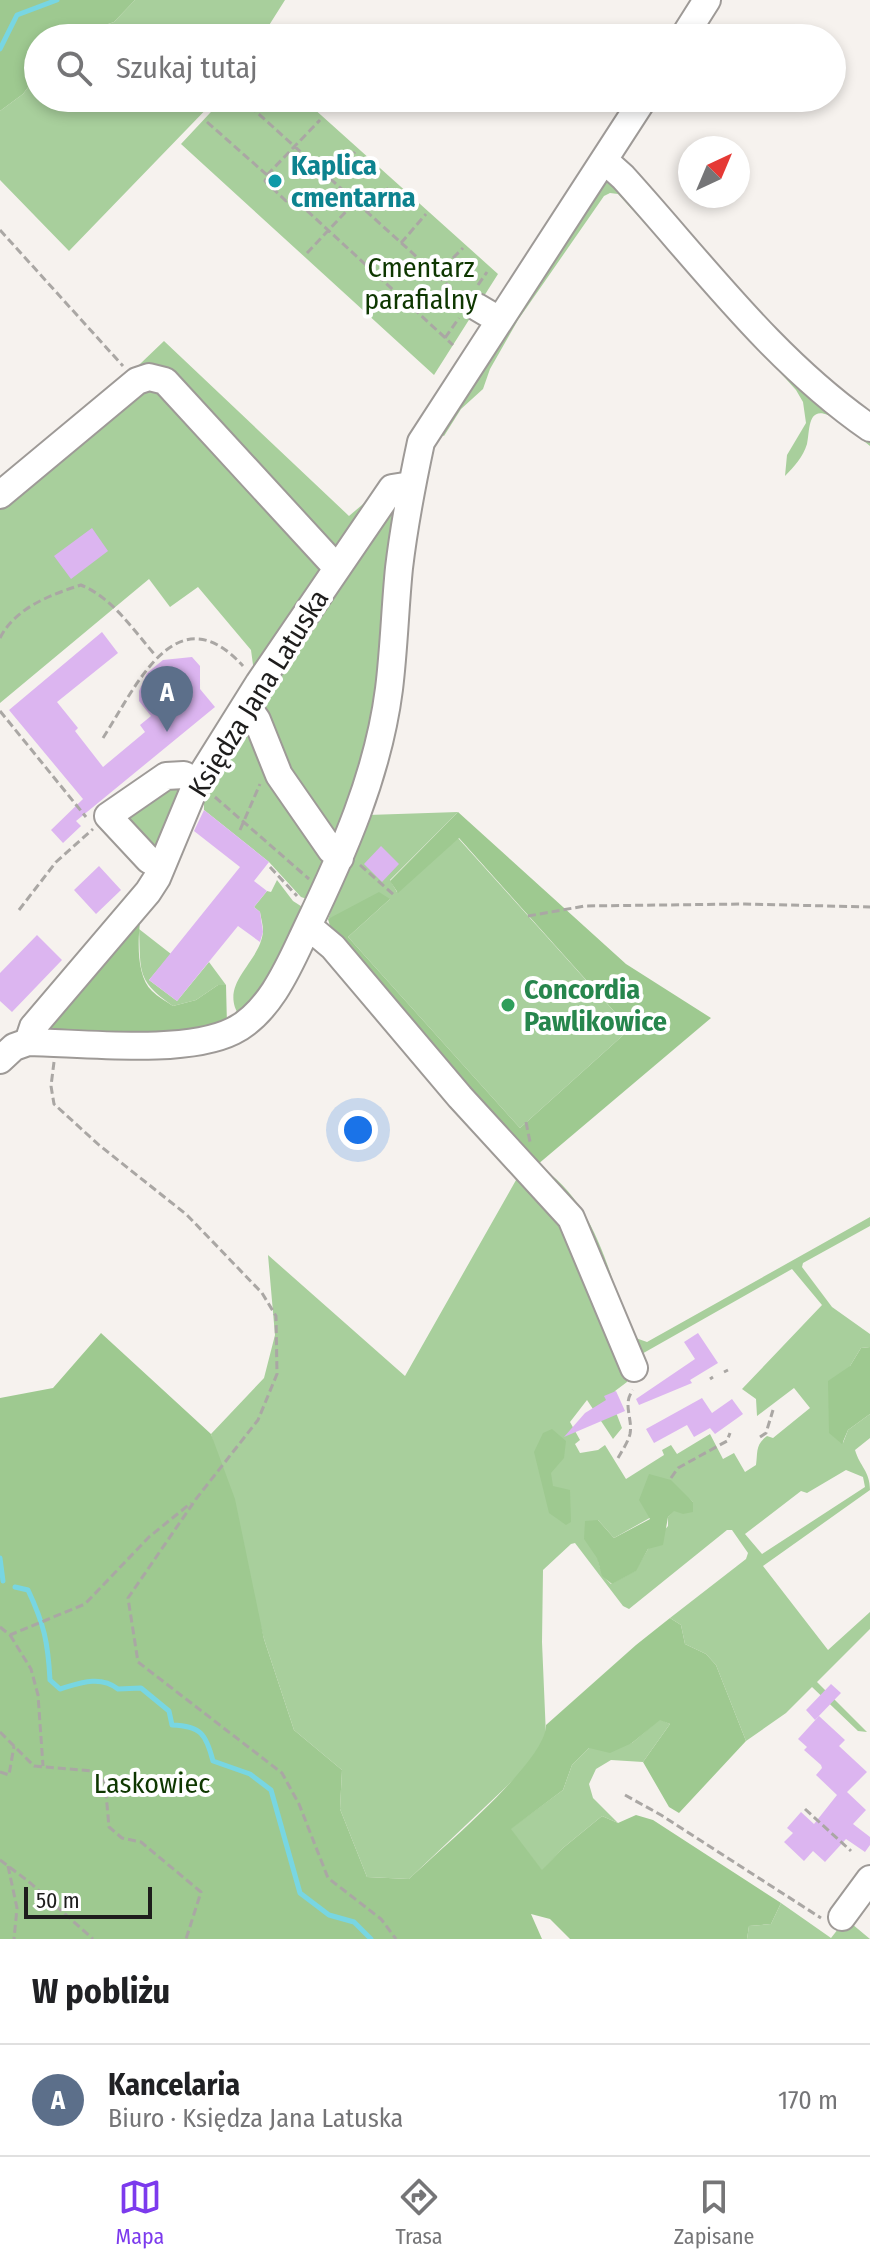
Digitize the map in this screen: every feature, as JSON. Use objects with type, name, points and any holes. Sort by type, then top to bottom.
[{"type":"street","points":[[692,24],[707,0]]},
{"type":"street","points":[[41,1042],[194,1044],[234,1031],[262,1008],[291,961],[317,909],[362,806],[389,692],[399,567],[421,442],[478,315],[604,160],[635,112]]},
{"type":"street","points":[[604,160],[623,177],[767,338],[833,401],[870,428]]},
{"type":"street","points":[[0,495],[137,381],[149,377],[165,381],[337,568]]},
{"type":"street","name":"Księdza Jana Latuska","points":[[0,1060],[14,1047],[41,1042],[33,1027],[148,892],[197,782],[252,694],[392,488],[411,485]]},
{"type":"street","points":[[252,694],[257,720],[279,775],[331,850],[340,858]]},
{"type":"street","points":[[161,865],[149,860],[108,816],[166,776],[184,775],[197,782]]},
{"type":"street","points":[[317,909],[333,947],[460,1097],[566,1211],[579,1234],[636,1376]]},
{"type":"street","points":[[842,1917],[870,1879]]},
{"type":"path","points":[[256,112],[478,315],[445,338]]},
{"type":"path","points":[[320,120],[267,175],[265,181],[286,201],[291,196],[453,345]]},
{"type":"path","points":[[207,122],[267,175]]},
{"type":"path","points":[[329,179],[355,152]]},
{"type":"path","points":[[367,212],[391,185]]},
{"type":"path","points":[[307,253],[355,202]]},
{"type":"path","points":[[401,243],[426,214]]},
{"type":"path","points":[[0,230],[137,381]]},
{"type":"path","points":[[436,275],[463,248]]},
{"type":"path","points":[[0,638],[23,610],[81,585],[97,591],[111,604],[156,656]]},
{"type":"path","points":[[103,738],[156,656],[173,644],[193,637],[213,640],[233,655],[252,694]]},
{"type":"path","points":[[0,711],[95,827],[56,862],[19,910]]},
{"type":"path","points":[[240,830],[270,753]]},
{"type":"path","points":[[197,782],[244,823],[317,909]]},
{"type":"path","points":[[340,858],[350,856],[394,895]]},
{"type":"path","points":[[270,867],[301,900],[317,909]]},
{"type":"path","points":[[528,916],[585,906],[745,904],[870,907]]},
{"type":"path","points":[[41,1042],[54,1104],[99,1145],[187,1215],[262,1293],[276,1316],[277,1374],[258,1420],[196,1499],[128,1598],[138,1662],[282,1773],[299,1804],[328,1878],[381,1919],[396,1939]]},
{"type":"path","points":[[618,1458],[630,1436],[627,1405],[636,1376]]},
{"type":"path","points":[[760,1437],[766,1433],[773,1410]]},
{"type":"path","points":[[671,1478],[678,1468],[727,1441],[730,1433]]},
{"type":"path","points":[[10,1635],[85,1604],[149,1537],[196,1499]]},
{"type":"path","points":[[0,1627],[10,1635],[31,1669],[38,1695],[43,1766]]},
{"type":"path","points":[[0,1732],[34,1766],[93,1771],[105,1782],[109,1827],[122,1838],[141,1842],[201,1892],[186,1939]]},
{"type":"path","points":[[0,1772],[9,1775],[14,1746]]},
{"type":"path","points":[[625,1795],[675,1823],[826,1921],[837,1922],[842,1917]]},
{"type":"path","points":[[805,1809],[851,1851]]},
{"type":"path","points":[[0,1860],[93,1939]]},
{"type":"path","points":[[8,1866],[17,1908],[14,1939]]},
{"type":"green space","points":[[0,0],[135,0],[114,22],[108,24],[24,24],[24,93],[0,111]]},
{"type":"green space","points":[[135,0],[285,0],[270,24],[108,24],[114,22]]},
{"type":"green space","points":[[23,94],[24,112],[203,112],[69,251],[0,180],[0,111]]},
{"type":"green space","name":"Cmentarz parafialny","points":[[211,112],[318,112],[498,274],[434,375],[181,144]]},
{"type":"green space","points":[[603,175],[870,433],[870,446],[834,418],[816,414],[803,453],[785,476],[787,455],[806,423],[803,402],[796,390],[618,194],[610,193],[604,196],[518,320],[490,369],[483,389],[461,409],[444,436],[435,432]]},
{"type":"green space","points":[[164,341],[349,516],[422,454],[361,785],[332,842],[259,709],[251,650],[198,587],[170,607],[149,579],[0,703],[0,498]]},
{"type":"green space","points":[[246,723],[331,857],[310,900],[301,897],[269,862],[204,810],[204,795]]},
{"type":"green space","points":[[169,785],[181,785],[183,791],[159,850],[153,849],[122,811]]},
{"type":"green space","name":"Concordia Pawlikowice","points":[[458,812],[390,880],[397,892],[458,838],[630,1029],[520,1128],[348,937],[390,899],[328,919],[368,815]]},
{"type":"green space","points":[[458,812],[626,964],[711,1018],[537,1165],[333,937],[328,919],[379,892],[390,899],[348,937],[520,1128],[630,1029],[459,838],[398,893],[390,881]]},
{"type":"green space","points":[[277,880],[293,901],[307,910],[282,964],[240,1017],[234,1005],[234,994],[263,931],[260,912],[254,907],[267,891],[271,892]]},
{"type":"green space","points":[[141,915],[140,965],[152,991],[173,1006],[196,1000],[218,985],[226,985],[227,1025],[181,1038],[44,1032]]},
{"type":"green space","points":[[139,929],[171,954],[149,980],[177,1001],[209,962],[226,985],[218,985],[196,1000],[173,1006],[152,989],[143,974]]},
{"type":"green space","points":[[537,1165],[557,1180],[573,1198],[587,1218],[608,1265],[630,1336],[647,1342],[870,1217],[870,1226],[803,1263],[802,1267],[832,1307],[870,1334],[870,1347],[861,1348],[850,1366],[843,1443],[848,1430],[870,1414],[870,1438],[855,1450],[870,1490],[763,1566],[828,1650],[870,1612],[870,1629],[817,1682],[867,1732],[858,1731],[812,1687],[786,1713],[746,1741],[716,1665],[706,1654],[685,1644],[681,1625],[670,1618],[746,1559],[748,1553],[732,1530],[727,1530],[629,1609],[623,1606],[575,1543],[571,1544],[543,1570],[546,1736],[526,1768],[409,1879],[367,1877],[340,1809],[342,1770],[294,1730],[264,1639],[211,1434],[264,1378],[275,1335],[268,1255],[405,1376],[520,1173]],"holes":[[[792,1269],[822,1305],[742,1389],[756,1399],[757,1416],[794,1388],[810,1408],[773,1438],[767,1436],[760,1442],[756,1465],[745,1472],[734,1453],[723,1459],[710,1434],[677,1454],[671,1445],[662,1450],[664,1455],[626,1479],[605,1445],[598,1450],[580,1453],[575,1444],[580,1440],[570,1422],[587,1400],[613,1439],[622,1428],[612,1402],[615,1391],[627,1382],[640,1355]],[[846,1470],[863,1477],[865,1487],[762,1554],[745,1534],[801,1491],[807,1493]],[[687,1497],[693,1502],[674,1510],[668,1517],[668,1526],[648,1549],[635,1571],[611,1584],[599,1563],[598,1520],[614,1538]]]},
{"type":"green space","name":"Laskowiec","points":[[101,1333],[211,1434],[235,1499],[264,1639],[294,1730],[342,1770],[340,1809],[367,1877],[409,1879],[511,1782],[542,1741],[546,1725],[670,1618],[681,1625],[685,1644],[706,1654],[716,1665],[746,1741],[679,1813],[669,1807],[643,1762],[670,1724],[660,1720],[632,1743],[610,1753],[589,1748],[572,1765],[563,1790],[511,1829],[542,1870],[602,1816],[618,1823],[636,1815],[653,1820],[781,1903],[771,1924],[749,1926],[747,1939],[570,1939],[550,1919],[531,1914],[542,1939],[0,1939],[0,1398],[53,1388]]},
{"type":"green space","points":[[870,1347],[870,1414],[848,1430],[842,1444],[829,1433],[828,1381],[850,1366],[861,1348]]},
{"type":"green space","points":[[552,1429],[566,1441],[564,1458],[551,1473],[553,1486],[570,1490],[571,1522],[566,1525],[549,1513],[534,1452],[543,1433]]},
{"type":"green space","points":[[649,1474],[671,1480],[693,1502],[693,1512],[683,1514],[674,1511],[668,1517],[663,1545],[648,1549],[636,1571],[612,1584],[602,1576],[597,1558],[584,1539],[585,1521],[598,1520],[614,1538],[650,1519],[639,1500]]},
{"type":"green space","points":[[660,1719],[670,1724],[643,1762],[611,1760],[596,1769],[589,1784],[593,1798],[618,1823],[602,1816],[563,1848],[542,1871],[510,1829],[563,1790],[572,1765],[589,1748],[632,1743]]},
{"type":"green space","points":[[781,1903],[831,1938],[846,1919],[870,1939],[747,1939],[749,1926],[771,1924]]},
{"type":"building","points":[[92,528],[108,551],[71,579],[54,556]]},
{"type":"building","points":[[102,632],[118,653],[57,702],[103,767],[145,732],[140,725],[151,716],[139,701],[139,691],[147,673],[163,660],[192,657],[200,666],[200,689],[215,707],[76,821],[81,826],[63,843],[51,830],[83,799],[9,710]]},
{"type":"building","points":[[204,810],[269,862],[254,881],[267,891],[254,907],[260,912],[263,932],[260,942],[238,926],[177,1001],[149,980],[240,867],[194,831]]},
{"type":"building","points":[[381,846],[399,864],[382,882],[364,864]]},
{"type":"building","points":[[99,866],[121,890],[96,914],[74,890]]},
{"type":"building","points":[[37,935],[62,960],[12,1012],[0,1001],[0,973]]},
{"type":"building","points":[[698,1333],[718,1363],[690,1380],[692,1383],[639,1405],[636,1399],[695,1359],[684,1342]]},
{"type":"building","points":[[616,1391],[625,1411],[564,1437],[585,1413],[606,1400],[604,1396]]},
{"type":"building","points":[[702,1398],[712,1413],[732,1399],[743,1414],[715,1434],[710,1428],[694,1437],[687,1425],[654,1443],[646,1429]]},
{"type":"building","points":[[831,1684],[841,1693],[815,1720],[806,1710]]},
{"type":"building","points":[[819,1716],[845,1740],[839,1746],[867,1772],[847,1792],[866,1810],[853,1824],[870,1837],[870,1845],[865,1852],[846,1839],[825,1862],[813,1851],[804,1861],[784,1842],[793,1833],[787,1828],[801,1812],[814,1824],[837,1795],[816,1775],[821,1765],[804,1750],[807,1747],[798,1739]]},
{"type":"waterway","points":[[0,49],[17,15],[57,0]]},
{"type":"waterway","points":[[0,1558],[3,1581]]},
{"type":"waterway","points":[[15,1587],[28,1590],[38,1613],[46,1644],[50,1680],[60,1689],[97,1681],[118,1689],[141,1688],[169,1711],[172,1725],[190,1727],[201,1733],[213,1761],[250,1774],[271,1790],[300,1893],[329,1915],[354,1922],[371,1939]]},
{"type":"place","name":"Kaplica cmentarna","points":[[275,181]]},
{"type":"place","name":"Kancelaria","points":[[167,732]]},
{"type":"place","name":"Concordia Pawlikowice","points":[[508,1005]]}]
